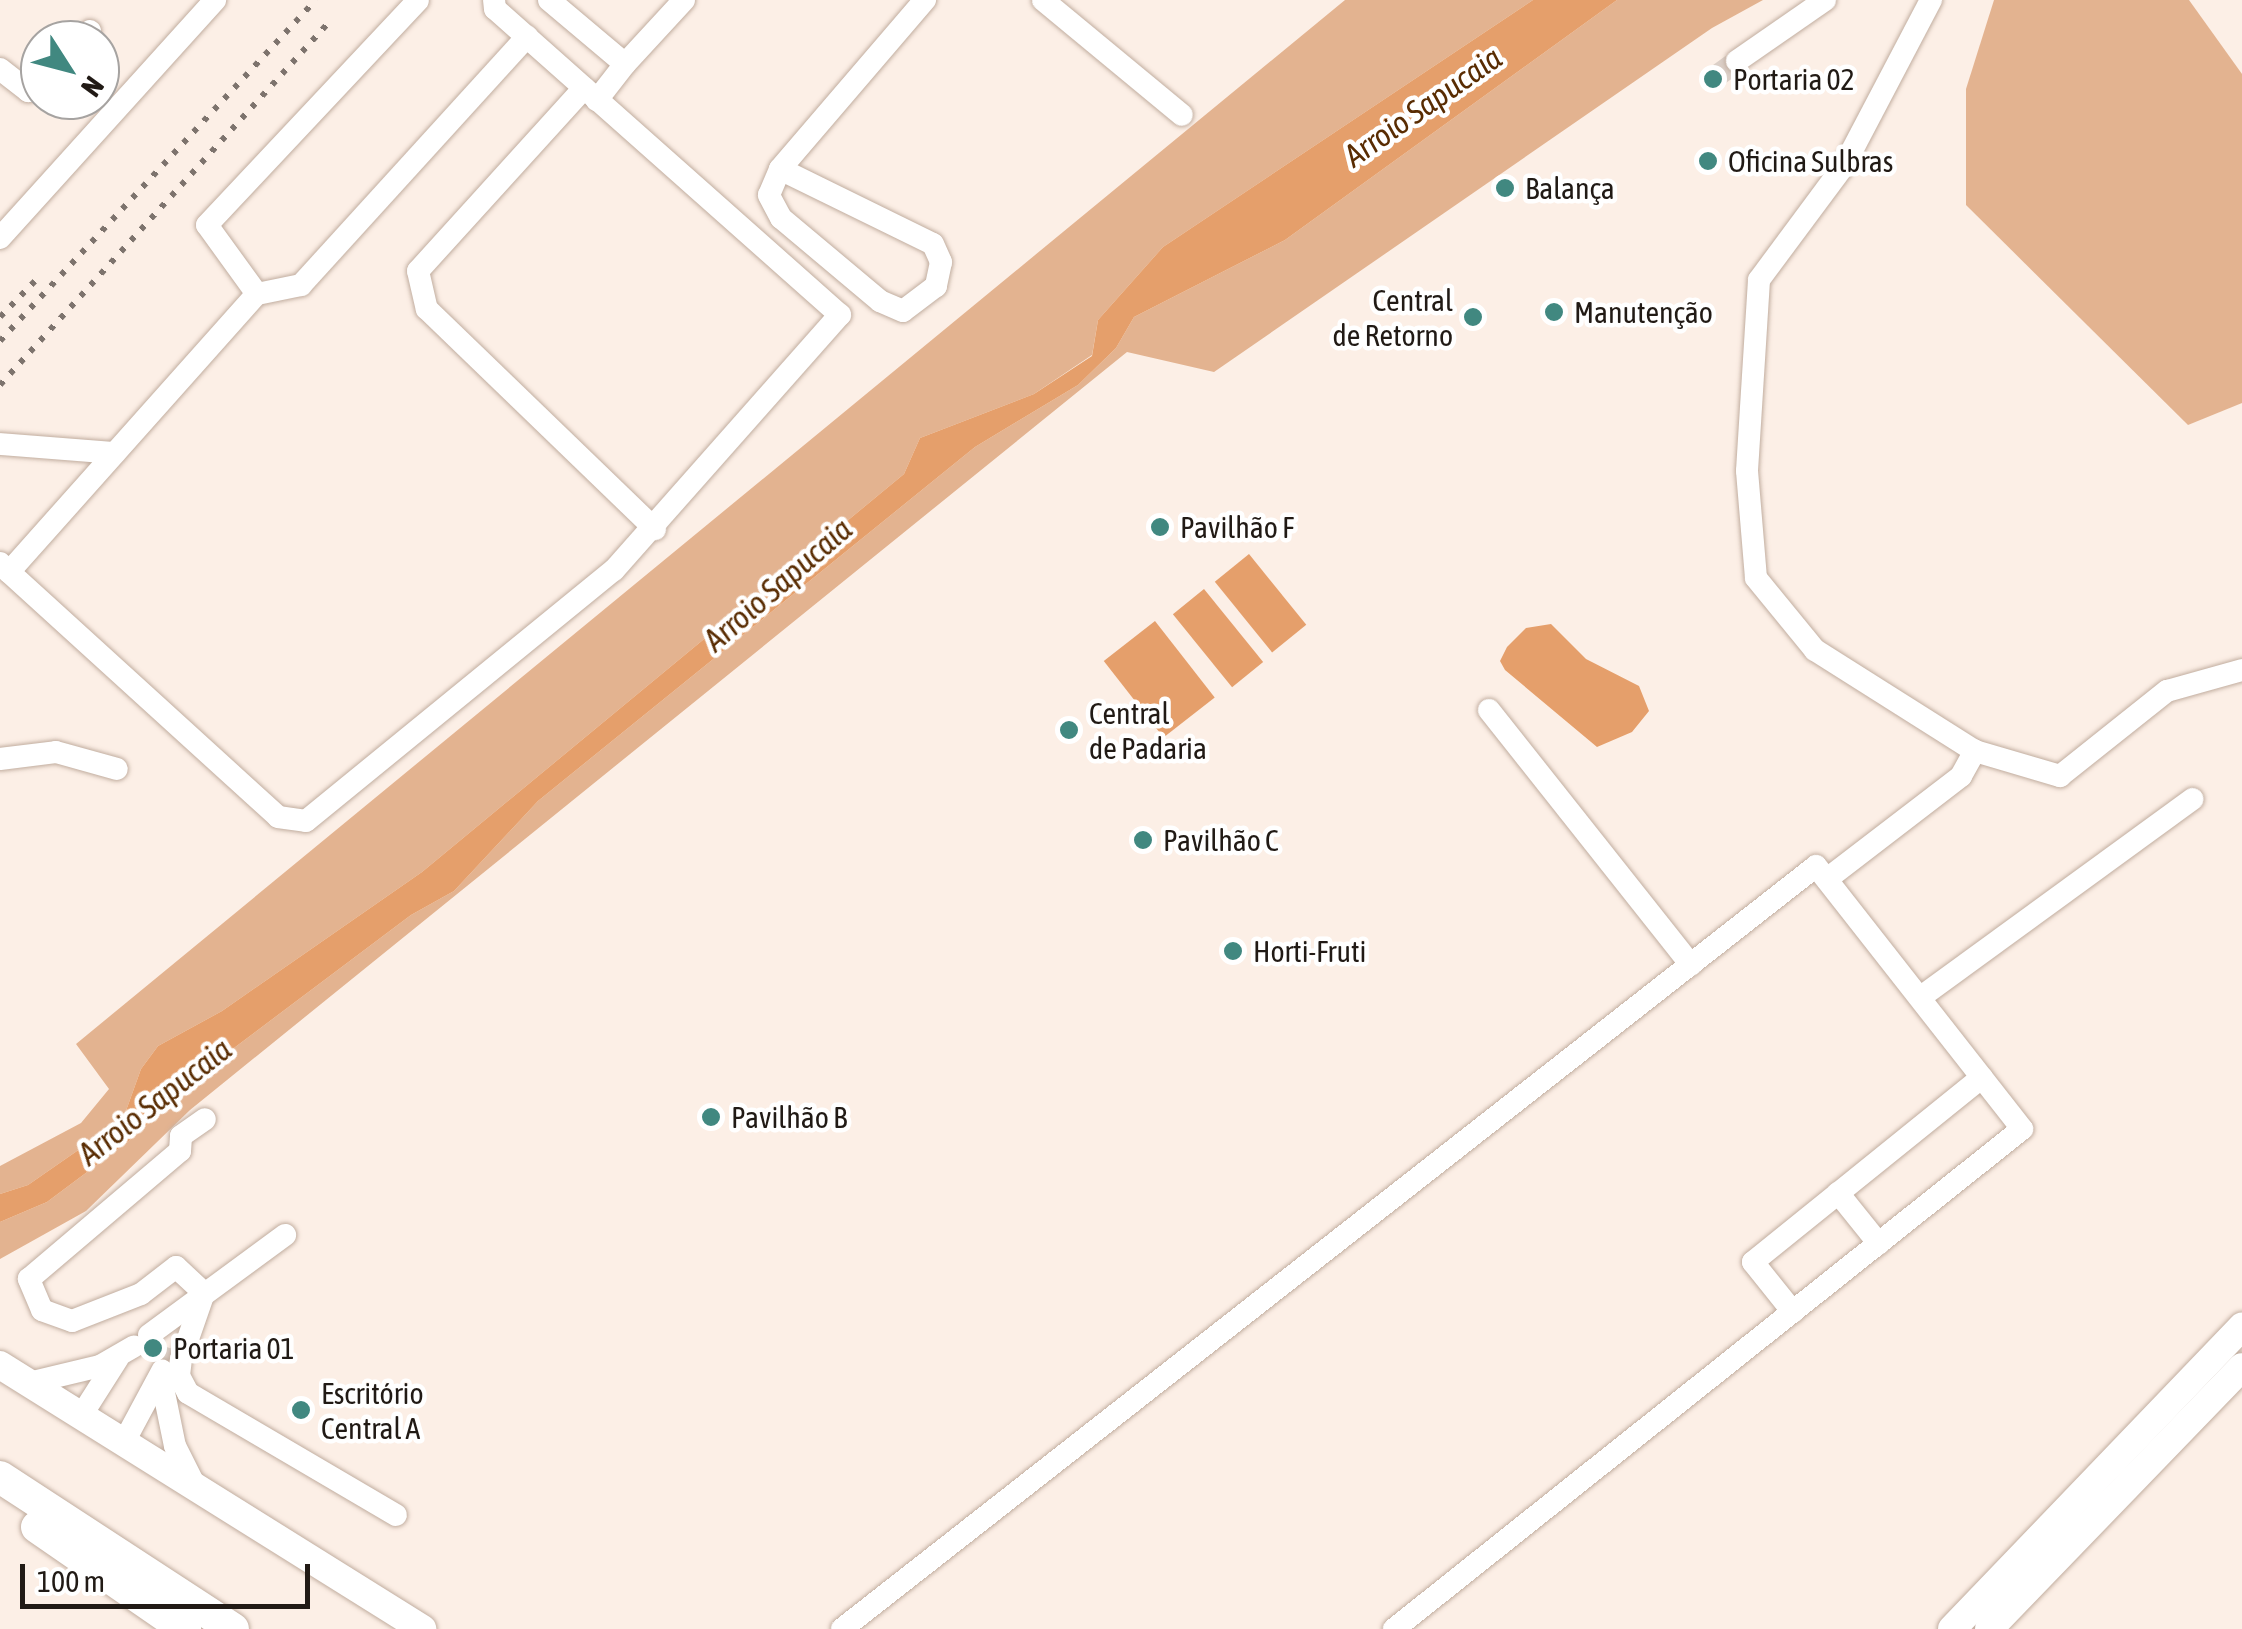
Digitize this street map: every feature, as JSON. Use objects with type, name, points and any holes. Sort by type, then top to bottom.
[{"type":"highway","points":[[0,1477],[234,1629]]},
{"type":"highway","points":[[0,1502],[185,1629]]},
{"type":"main road","points":[[1952,1629],[2242,1327]]},
{"type":"main road","points":[[0,1365],[422,1629]]},
{"type":"main road","points":[[1989,1629],[2242,1367]]},
{"type":"street","points":[[0,238],[215,0]]},
{"type":"street","points":[[257,294],[207,225],[418,0]]},
{"type":"street","points":[[494,0],[496,9],[840,315],[655,529],[614,570],[306,821],[278,817],[4,567],[115,453],[257,294],[301,286],[527,37]]},
{"type":"street","points":[[549,0],[625,64]]},
{"type":"street","points":[[655,529],[427,310],[418,271],[684,0]]},
{"type":"street","points":[[780,168],[933,244],[941,262],[936,286],[903,310],[880,301],[781,218],[769,195],[780,168],[925,0]]},
{"type":"street","points":[[1043,0],[1080,18],[1182,116]]},
{"type":"street","points":[[1737,61],[1825,0]]},
{"type":"street","points":[[1931,0],[1845,164],[1759,280],[1747,471],[1756,578],[1815,650],[1975,751],[2060,776],[2167,691],[2242,670]]},
{"type":"street","points":[[0,69],[20,85]]},
{"type":"street","points":[[0,444],[115,453]]},
{"type":"street","points":[[1488,710],[1691,965]]},
{"type":"street","points":[[1827,879],[1962,776],[1975,751]]},
{"type":"street","points":[[0,759],[56,752],[117,769]]},
{"type":"street","points":[[1922,998],[2193,799]]},
{"type":"street","points":[[842,1629],[1816,866],[2022,1130],[1394,1629]]},
{"type":"street","points":[[1793,1312],[1753,1262],[1982,1077]]},
{"type":"street","points":[[204,1294],[176,1267],[141,1294],[72,1321],[42,1310],[29,1279],[180,1152],[181,1136],[205,1119]]},
{"type":"street","points":[[1838,1193],[1879,1244]]},
{"type":"street","points":[[28,1383],[134,1345],[284,1235]]},
{"type":"street","points":[[124,1442],[204,1294]]},
{"type":"street","points":[[204,1294],[180,1359],[179,1376],[188,1393],[396,1515]]},
{"type":"street","points":[[82,1416],[134,1345]]},
{"type":"street","points":[[165,1364],[175,1446],[196,1488]]},
{"type":"shaded area","points":[[1345,0],[1533,0],[1163,247],[1098,320],[1092,355],[1034,394],[920,438],[904,474],[422,872],[222,1011],[158,1046],[141,1069],[123,1119],[28,1185],[0,1194],[0,1166],[81,1123],[109,1089],[76,1044]]},
{"type":"shaded area","points":[[1617,0],[1763,0],[1712,28],[1214,372],[1127,352],[190,1110],[86,1211],[0,1259],[0,1222],[47,1202],[134,1137],[202,1072],[411,915],[454,891],[538,801],[975,447],[1078,385],[1116,348],[1134,317],[1285,240]]},
{"type":"shaded area","points":[[1994,0],[2189,0],[2242,74],[2242,403],[2188,425],[1966,205],[1966,89]]},
{"type":"water","name":"Arroio Sapucaia","points":[[1533,0],[1617,0],[1285,240],[1134,317],[1116,348],[1078,385],[975,447],[538,801],[454,891],[411,915],[202,1072],[134,1137],[47,1202],[0,1222],[0,1194],[28,1185],[123,1119],[141,1069],[158,1046],[222,1011],[422,872],[904,474],[920,438],[1034,394],[1092,356],[1098,320],[1163,247]]},
{"type":"water","points":[[1249,554],[1306,625],[1272,652],[1215,582]]},
{"type":"water","points":[[1204,589],[1263,662],[1232,687],[1173,614]]},
{"type":"water","points":[[1155,621],[1215,697],[1163,737],[1104,661]]},
{"type":"water","points":[[1551,624],[1586,659],[1639,686],[1649,711],[1632,732],[1597,747],[1505,670],[1500,661],[1507,647],[1526,628]]},
{"type":"tunnel","points":[[1714,78],[1737,61]]},
{"type":"tunnel","points":[[164,1365],[169,1348]]},
{"type":"railway","points":[[0,341],[316,0]]},
{"type":"railway","points":[[0,385],[330,21]]},
{"type":"railway","points":[[0,317],[35,281]]},
{"type":"place","name":"Portaria 02","points":[[1713,79]]},
{"type":"place","name":"Oficina Sulbras","points":[[1708,161]]},
{"type":"place","name":"Balança","points":[[1505,188]]},
{"type":"place","name":"Manutenção","points":[[1554,312]]},
{"type":"place","name":"Central de Retorno","points":[[1473,317]]},
{"type":"place","name":"Pavilhão F","points":[[1160,527]]},
{"type":"place","name":"Central de Padaria","points":[[1069,730]]},
{"type":"place","name":"Pavilhão C","points":[[1143,840]]},
{"type":"place","name":"Horti-Fruti","points":[[1233,951]]},
{"type":"place","name":"Pavilhão B","points":[[711,1117]]},
{"type":"place","name":"Portaria 01","points":[[153,1348]]},
{"type":"place","name":"Escritório Central A","points":[[301,1410]]}]
